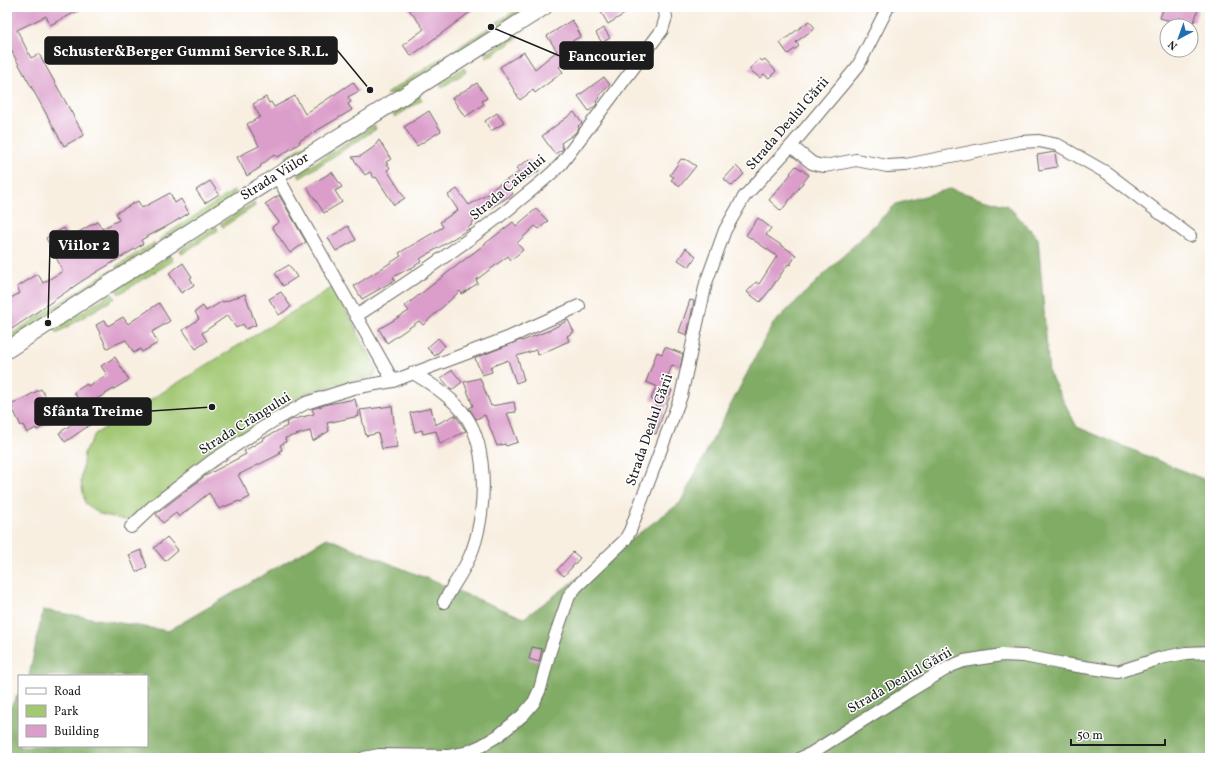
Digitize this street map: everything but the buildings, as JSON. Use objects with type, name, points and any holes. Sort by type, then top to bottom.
[{"type":"street","name":"Strada Viilor","points":[[7,350],[277,176],[544,7]]},
{"type":"street","name":"Strada Caisului","points":[[356,316],[401,287],[487,227],[551,175],[662,30],[666,17],[664,7]]},
{"type":"street","name":"Strada Dealul Gării","points":[[364,758],[380,755],[449,756],[465,753],[482,746],[499,735],[523,715],[534,702],[540,689],[550,651],[569,596],[576,587],[625,540],[630,531],[681,396],[706,284],[725,230],[744,197],[791,146],[858,66],[888,7]]},
{"type":"street","points":[[791,146],[812,163],[818,165],[825,166],[856,160],[887,166],[906,165],[1021,142],[1039,141],[1058,144],[1107,173],[1190,236]]},
{"type":"street","points":[[277,176],[393,381]]},
{"type":"street","name":"Strada Crângului","points":[[131,527],[152,507],[212,461],[270,423],[306,404],[353,388],[393,381],[510,337],[579,306]]},
{"type":"street","points":[[413,373],[431,383],[449,397],[465,415],[476,437],[482,462],[482,496],[479,525],[470,556],[444,602]]},
{"type":"street","name":"Strada Dealul Gării","points":[[801,758],[810,754],[951,666],[964,661],[1002,655],[1024,656],[1118,672],[1161,658],[1186,653],[1210,652]]},
{"type":"green space","points":[[521,7],[533,7],[392,95],[386,94]]},
{"type":"green space","points":[[516,34],[518,38],[487,58],[485,55]]},
{"type":"green space","points":[[464,68],[466,72],[442,87],[440,83]]},
{"type":"green space","points":[[419,96],[422,100],[395,117],[393,113]]},
{"type":"green space","points":[[374,125],[376,129],[300,178],[298,174]]},
{"type":"green space","points":[[316,138],[320,143],[290,163],[286,157]]},
{"type":"green space","points":[[950,189],[1008,206],[1038,238],[1049,373],[1077,427],[1210,482],[1210,758],[7,758],[7,712],[18,695],[18,747],[148,747],[148,675],[29,675],[43,610],[168,631],[327,538],[524,618],[680,503],[772,325],[896,204]]},
{"type":"green space","points":[[235,190],[234,196],[164,246],[159,239]]},
{"type":"green space","points":[[254,202],[255,206],[223,227],[220,224]]},
{"type":"green space","points":[[216,226],[218,230],[182,254],[180,250]]},
{"type":"green space","points":[[154,243],[159,249],[120,272],[116,266]]},
{"type":"green space","points":[[170,256],[173,261],[119,294],[116,290]]},
{"type":"green space","points":[[111,270],[115,275],[7,344],[7,337]]},
{"type":"green space","points":[[333,287],[377,369],[374,376],[306,393],[212,456],[144,511],[125,520],[100,514],[85,503],[81,482],[84,453],[95,434]]},
{"type":"green space","points":[[112,293],[115,298],[57,333],[54,330]]},
{"type":"place","name":"Fancourier","points":[[491,27]]},
{"type":"place","name":"Schuster&Berger Gummi Service S.R.L.","points":[[370,90]]},
{"type":"place","name":"Viilor 2","points":[[48,323]]},
{"type":"place","name":"Sfânta Treime","points":[[212,407]]}]
